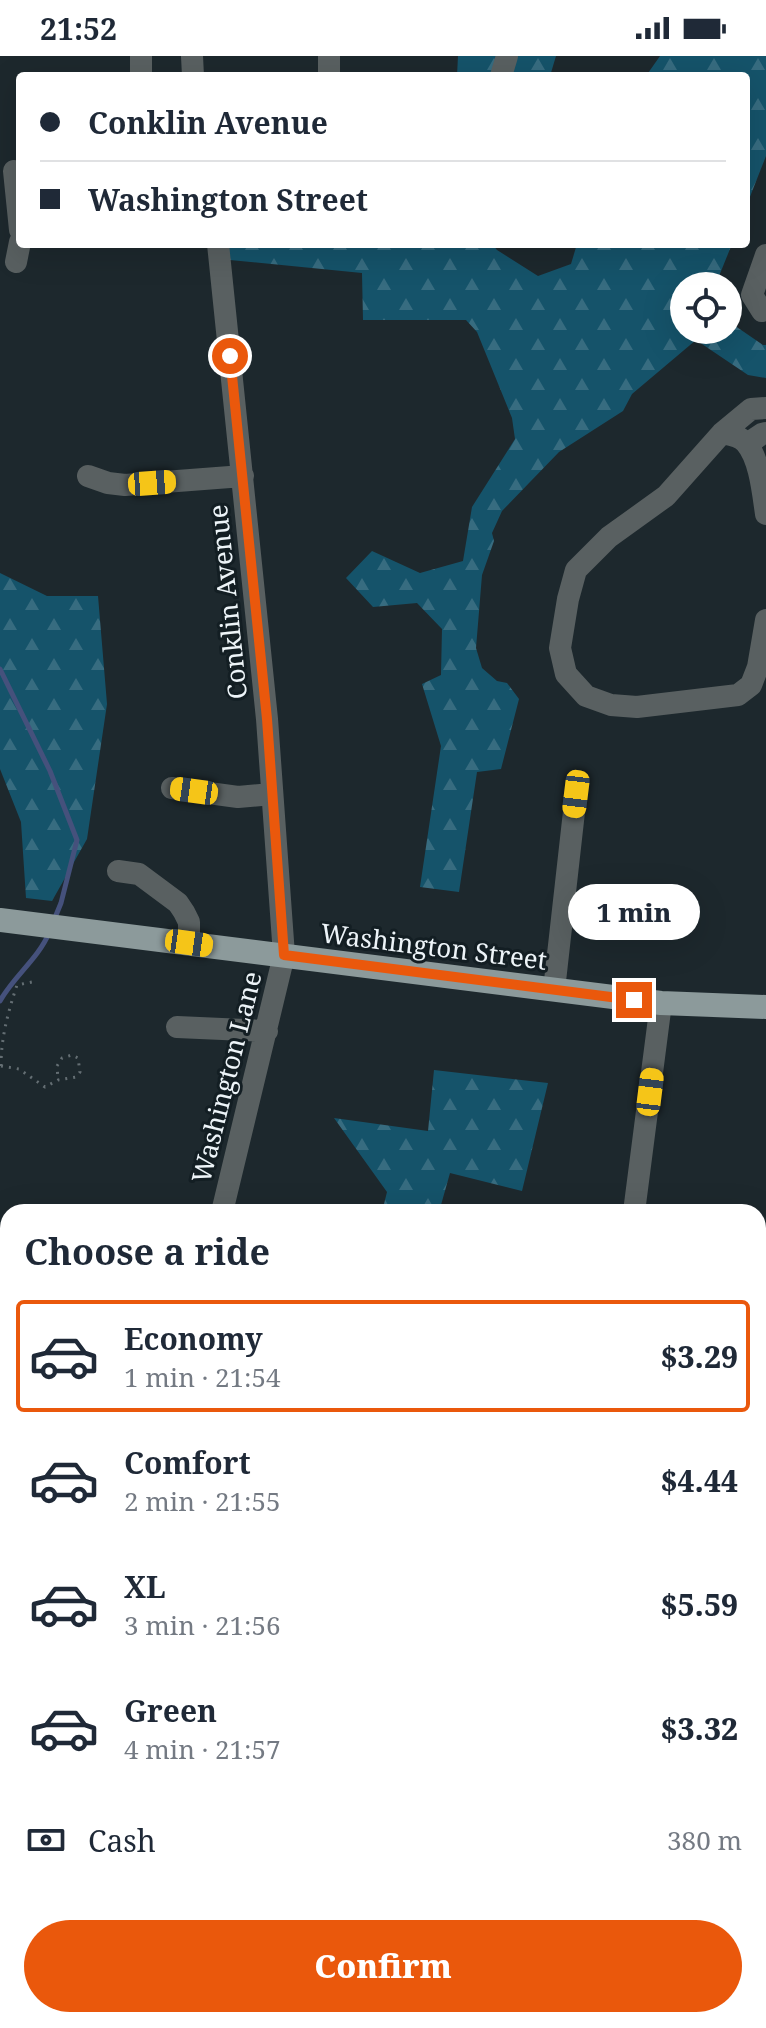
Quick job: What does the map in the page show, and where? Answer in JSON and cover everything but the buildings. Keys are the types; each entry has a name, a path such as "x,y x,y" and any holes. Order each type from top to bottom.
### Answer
{"main road":[{"name":"Washington Street","path":"0,920 661,1003 766,1007"}],"street":[{"path":"11,171 16,204"},
{"name":"Conklin Avenue","path":"218,248 243,476 284,955"},
{"path":"766,255 752,295 762,311 766,310"},
{"path":"766,408 751,409 722,433 666,496 609,537 576,570 560,648 566,674 586,696 611,705 637,707 738,695 751,685 758,667 766,620"},
{"path":"722,433 757,438 766,514"},
{"path":"88,476 125,485 243,476"},
{"path":"172,788 238,797 272,794"},
{"path":"554,990 576,794"},
{"path":"118,871 139,874 178,903 189,922 189,943"},
{"name":"Washington Lane","path":"224,1204 284,955"},
{"path":"635,1204 661,1003"},
{"path":"177,1027 267,1031"}],"path":[{"path":"37,981 17,985 5,1022 0,1067 19,1069 45,1087 58,1080 76,1077 80,1072 78,1058 72,1055 62,1058 57,1066 58,1080"}],"green space":[{"path":"458,56 556,56 551,72 457,72"},
{"path":"660,56 766,56 766,156 750,197 750,72 649,72"},
{"path":"228,248 495,248 538,276 571,264 576,248 730,248 721,272 670,272 670,344 691,344 632,394 623,411 559,452 502,511 492,533 494,541 482,575 476,648 482,668 497,681 507,683 519,699 501,769 477,772 459,892 420,887 441,746 422,684 441,675 442,629 417,603 373,607 346,578 372,551 420,573 463,561 472,507 515,439 512,418 477,332 466,320 363,320 362,273 230,260"},
{"path":"742,331 766,345 766,378 748,375 702,344 742,344"},
{"path":"0,573 47,596 98,596 107,704 87,839 52,901 26,898 21,822 0,769"},
{"path":"434,1070 548,1083 522,1191 450,1173 441,1204 384,1204 387,1192 334,1118 428,1131"}],"waterway":[{"path":"0,669 50,771 77,840 54,920"},
{"path":"0,1001 39,951 49,933"}],"route":[{"path":"230,356 267,719 284,955 634,1000"}]}
